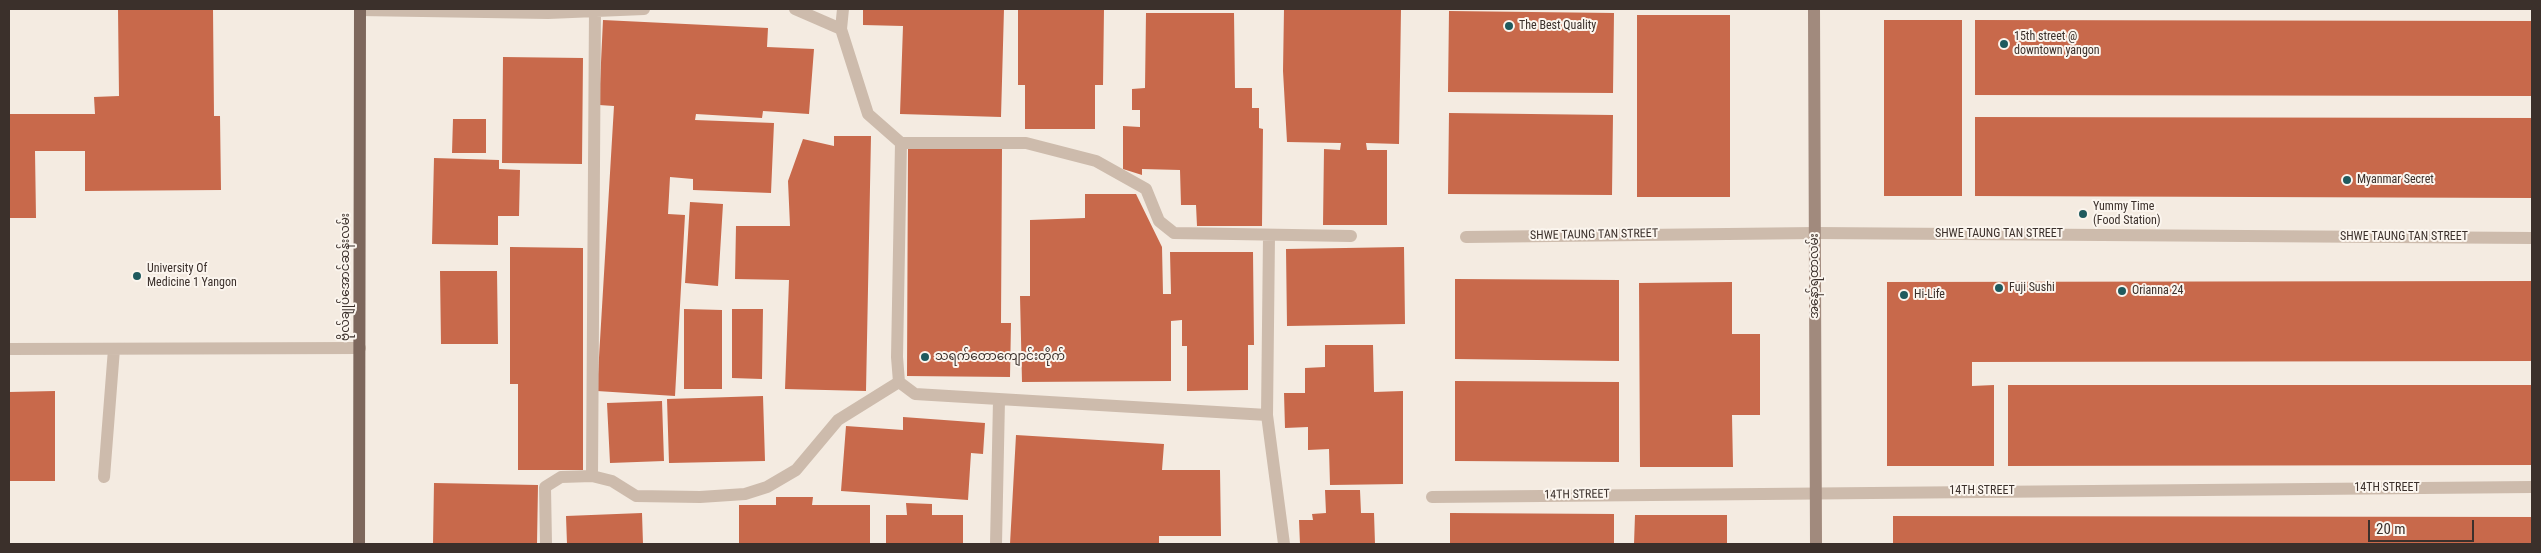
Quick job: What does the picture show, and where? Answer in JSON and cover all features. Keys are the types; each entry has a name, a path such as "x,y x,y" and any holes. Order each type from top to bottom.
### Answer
{"main road":[{"name":"အနော်ရထာလမ်း","path":"1814,9 1816,544"},
{"name":"ဗိုလ်ချုပ်အောင်ဆန်းလမ်း","path":"359,544 360,10"}],"street":[{"path":"360,10 548,13 644,9"},
{"path":"795,9 841,29"},
{"path":"842,9 841,29 868,114 901,143 1026,143 1096,161 1146,189 1159,221 1174,233 1351,236"},
{"path":"592,476 595,10"},
{"path":"901,143 897,357 899,382 915,394 1267,415"},
{"name":"SHWE TAUNG TAN STREET","path":"1466,237 1815,233 2532,238"},
{"path":"1269,236 1267,415 1284,544"},
{"path":"104,477 114,348"},
{"path":"9,349 360,348"},
{"path":"546,544 546,488 561,477 592,476 612,481 636,496 700,497 752,491 767,486 796,470 838,420 899,382"},
{"path":"996,544 999,400"},
{"name":"14TH STREET","path":"1432,497 1816,492 2532,487"}],"building":[{"path":"118,9 213,9 214,116 220,116 221,190 85,191 85,151 35,151 36,218 9,218 9,114 95,114 94,97 119,96"},
{"path":"863,9 1004,9 1001,117 900,114 903,26 863,25"},
{"path":"1018,9 1104,9 1103,85 1095,85 1095,129 1025,129 1025,85 1018,85"},
{"path":"1284,9 1401,9 1399,144 1366,143 1367,150 1387,150 1387,225 1323,225 1324,149 1340,150 1341,143 1287,142 1283,71"},
{"path":"1449,11 1614,13 1613,93 1448,92"},
{"path":"1146,13 1234,13 1235,88 1252,88 1252,108 1259,108 1259,128 1263,129 1262,226 1197,226 1196,205 1181,205 1180,170 1142,169 1142,175 1123,169 1123,126 1140,127 1140,110 1132,110 1132,89 1145,88"},
{"path":"1637,15 1730,15 1730,197 1637,197"},
{"path":"603,20 768,28 767,47 814,49 809,114 763,111 762,118 696,114 695,120 774,123 771,193 693,190 693,179 670,177 668,214 685,215 675,396 597,391 614,106 599,105"},
{"path":"1884,20 1962,20 1962,196 1884,196"},
{"path":"1975,20 2532,21 2532,96 1975,95"},
{"path":"503,57 583,58 582,164 502,163"},
{"path":"1449,113 1613,115 1612,195 1448,194"},
{"path":"1975,117 2532,118 2532,198 1975,196"},
{"path":"453,119 486,119 486,153 452,153"},
{"path":"834,136 871,136 866,391 785,389 789,280 735,279 736,226 790,226 788,181 803,139 834,146"},
{"path":"908,148 1002,149 1001,323 1011,323 1010,377 907,376"},
{"path":"434,158 499,160 499,169 520,170 519,216 498,216 498,245 432,244"},
{"path":"1085,194 1136,194 1162,247 1163,294 1171,294 1170,252 1253,252 1254,345 1248,345 1248,390 1187,391 1187,346 1182,346 1182,320 1171,321 1171,381 1022,382 1020,296 1030,296 1030,220 1085,218"},
{"path":"690,202 723,204 718,286 685,283"},
{"path":"510,247 583,248 583,470 518,470 518,384 510,384"},
{"path":"1404,247 1405,324 1287,326 1286,249"},
{"path":"440,271 497,271 498,344 441,344"},
{"path":"1455,279 1619,280 1619,361 1455,359"},
{"path":"2532,281 2532,361 1972,362 1972,386 1994,385 1994,466 1887,466 1887,282"},
{"path":"1732,282 1732,334 1760,334 1760,415 1732,415 1733,467 1640,467 1639,283"},
{"path":"684,309 722,310 722,389 684,389"},
{"path":"732,309 763,309 762,379 732,378"},
{"path":"1325,345 1373,345 1374,392 1403,391 1403,484 1330,485 1329,449 1308,450 1308,427 1285,428 1284,393 1305,393 1305,368 1325,367"},
{"path":"1455,381 1619,382 1619,462 1455,461"},
{"path":"2008,385 2532,385 2532,465 2008,466"},
{"path":"55,391 55,481 9,481 9,392"},
{"path":"763,396 765,461 669,463 667,399"},
{"path":"662,401 664,461 610,463 607,403"},
{"path":"903,417 985,423 983,454 971,453 968,500 841,491 846,426 903,430"},
{"path":"1016,435 1164,444 1162,470 1220,470 1221,536 1159,536 1159,544 1010,544"},
{"path":"434,483 538,485 537,544 433,544"},
{"path":"1325,490 1360,490 1361,513 1374,513 1375,544 1300,544 1299,520 1313,520 1312,514 1326,513"},
{"path":"776,497 813,497 812,505 870,505 870,544 739,544 739,505 776,505"},
{"path":"906,503 932,504 932,515 963,515 963,544 886,544 886,515 907,515"},
{"path":"642,513 643,544 567,544 566,516"},
{"path":"1450,513 1614,514 1614,544 1450,544"},
{"path":"1635,515 1727,515 1727,544 1634,544"},
{"path":"1893,516 2532,517 2532,544 1893,544"}],"place":[{"name":"The Best Quality","path":"1509,26"},
{"name":"15th street @ downtown yangon","path":"2004,44"},
{"name":"Myanmar Secret","path":"2347,180"},
{"name":"Yummy Time (Food Station)","path":"2083,214"},
{"name":"University Of Medicine 1 Yangon","path":"137,276"},
{"name":"Fuji Sushi","path":"1999,288"},
{"name":"Orianna 24","path":"2122,291"},
{"name":"Hi-Life","path":"1904,295"},
{"name":"သရက်တောကျောင်းတိုက်","path":"925,357"}]}
